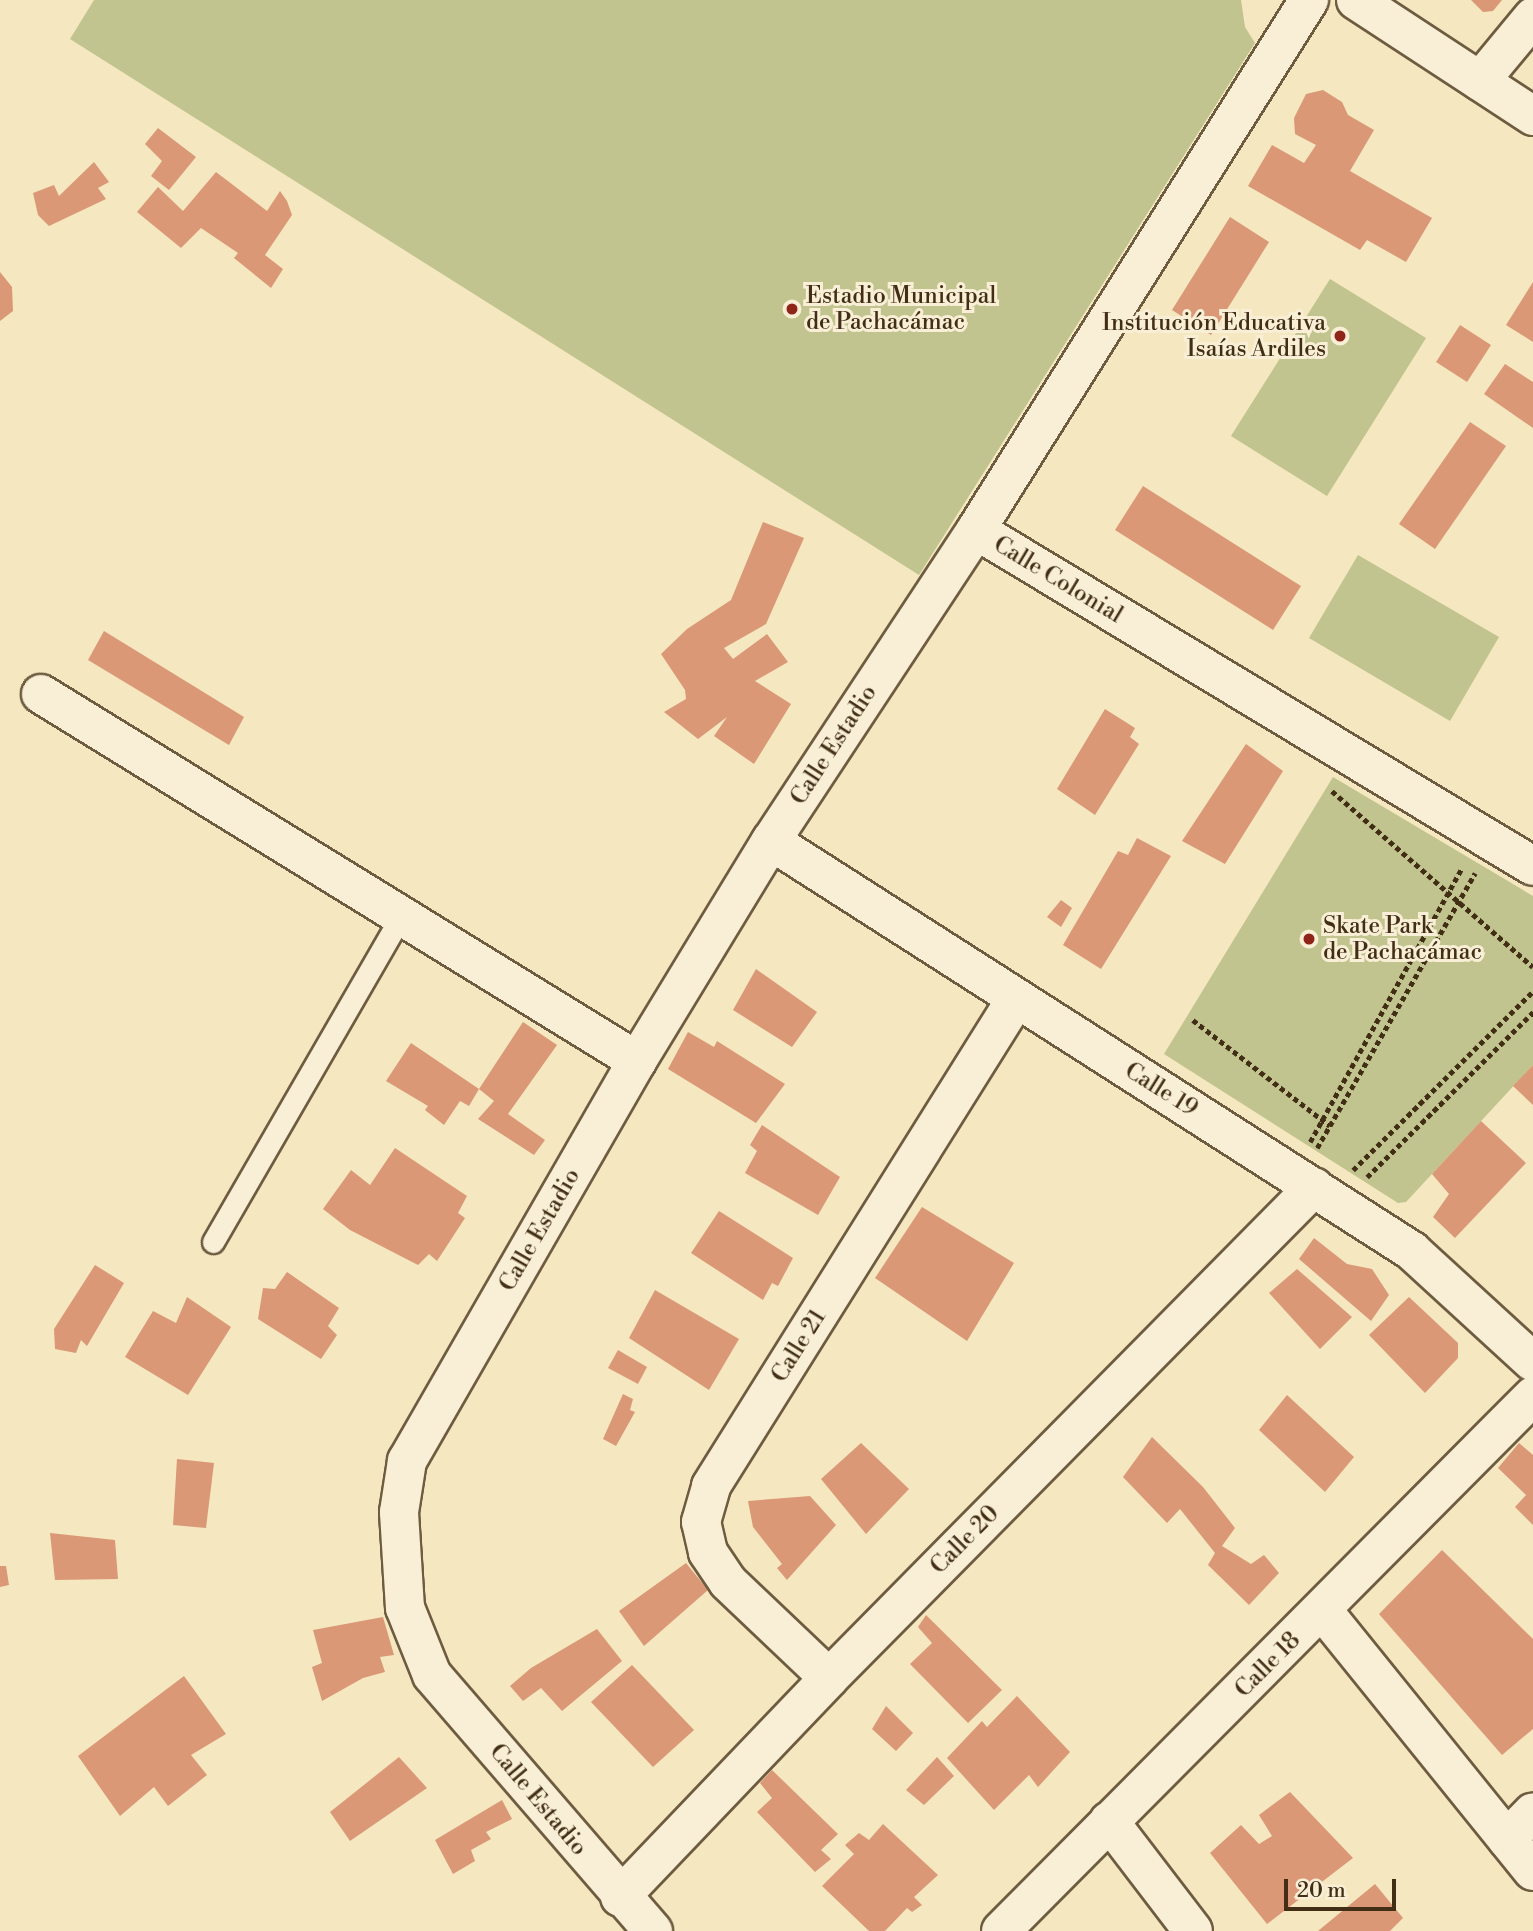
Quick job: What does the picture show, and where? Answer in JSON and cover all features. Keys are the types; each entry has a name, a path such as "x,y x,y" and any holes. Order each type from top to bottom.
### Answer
{"street":[{"name":"Calle Colonial","path":"1309,0 976,530 1533,866"},
{"path":"1356,0 1533,116"},
{"path":"1479,81 1533,17"},
{"name":"Calle Estadio","path":"653,1931 620,1897 432,1675 405,1608 400,1512 407,1461 637,1061 771,841 976,530"},
{"path":"41,694 403,914 637,1061"},
{"name":"Calle 19","path":"771,841 1412,1251 1533,1362"},
{"name":"Calle 21","path":"829,1678 728,1582 708,1552 701,1522 711,1486 1016,999"},
{"name":"Calle 20","path":"620,1897 829,1678 1315,1187"},
{"name":"Calle 18","path":"1001,1931 1323,1611 1533,1396"},
{"path":"1323,1611 1533,1871"},
{"path":"1507,1839 1533,1812"},
{"path":"1110,1821 1193,1931"}],"lane":[{"path":"213,1242 403,914"}],"path":[{"path":"1352,758 1331,793 1533,967"},
{"path":"1315,1187 1322,1120 1447,893 1488,839"},
{"path":"1315,1187 1330,1126 1458,901 1488,839"},
{"path":"1315,1187 1533,991"},
{"path":"1315,1187 1533,1012"},
{"path":"1192,1020 1330,1126"}],"green space":[{"name":"Estadio Municipal de Pachacámac","path":"94,0 1241,0 1245,27 1255,43 919,575 70,39"},
{"path":"1330,279 1426,338 1327,496 1231,436"},
{"path":"1358,555 1499,637 1450,721 1309,638"},
{"path":"1333,777 1533,896 1533,1065 1406,1202 1398,1203 1164,1054"}],"building":[{"path":"1471,0 1502,0 1493,11 1483,12"},
{"path":"1323,90 1342,102 1348,115 1374,130 1350,171 1432,218 1406,262 1367,240 1360,250 1248,186 1272,145 1304,163 1316,145 1295,134 1294,118 1306,94"},
{"path":"158,128 196,157 169,190 151,176 162,161 145,144"},
{"path":"94,162 109,182 98,188 106,199 49,226 38,215 33,193 54,185 59,196"},
{"path":"216,172 267,211 280,191 287,201 292,215 265,255 283,269 271,288 234,258 238,253 201,228 181,248 137,212 158,187 183,211"},
{"path":"1230,217 1269,242 1211,335 1172,310"},
{"path":"0,272 12,287 13,311 0,321"},
{"path":"1533,282 1533,342 1506,325"},
{"path":"1460,325 1491,345 1467,382 1436,362"},
{"path":"1505,364 1533,382 1533,428 1484,394"},
{"path":"1470,422 1506,446 1435,549 1399,524"},
{"path":"1143,486 1301,586 1273,630 1115,530"},
{"path":"763,522 804,538 766,624 724,648 733,659 767,634 788,662 755,681 791,704 754,764 714,736 727,717 698,739 664,712 686,699 685,690 661,654 687,629 731,600"},
{"path":"104,631 244,717 229,745 88,660"},
{"path":"1105,709 1135,728 1130,737 1139,744 1095,815 1057,789"},
{"path":"1246,744 1283,771 1225,864 1182,841"},
{"path":"1137,838 1171,856 1101,969 1063,945 1118,851 1128,855"},
{"path":"1061,900 1072,908 1061,927 1047,917"},
{"path":"756,969 817,1012 792,1047 733,1010"},
{"path":"523,1022 557,1045 508,1114 545,1140 534,1155 478,1119 494,1101 479,1089"},
{"path":"688,1032 714,1047 717,1041 785,1084 756,1123 668,1069"},
{"path":"411,1043 479,1089 469,1106 460,1101 444,1125 425,1110 428,1106 386,1081"},
{"path":"1533,1065 1533,1105 1513,1086"},
{"path":"1481,1121 1526,1163 1455,1238 1433,1217 1449,1194 1432,1174"},
{"path":"762,1125 840,1177 818,1215 745,1173 757,1151 750,1145"},
{"path":"395,1148 467,1196 458,1213 465,1218 437,1261 429,1254 418,1265 350,1230 323,1209 351,1170 370,1185"},
{"path":"922,1207 1014,1263 967,1341 875,1278"},
{"path":"719,1211 793,1258 778,1286 772,1283 763,1300 691,1253"},
{"path":"1314,1238 1347,1264 1372,1269 1389,1295 1371,1321 1299,1259"},
{"path":"95,1265 124,1283 87,1346 81,1340 76,1353 55,1349 54,1329"},
{"path":"1297,1269 1352,1317 1320,1349 1269,1293"},
{"path":"287,1272 339,1308 328,1326 337,1335 321,1359 258,1319 263,1288 275,1289"},
{"path":"655,1290 739,1339 709,1390 629,1338"},
{"path":"187,1297 231,1327 188,1395 125,1357 153,1311 176,1323"},
{"path":"1409,1297 1458,1343 1458,1358 1425,1393 1369,1335"},
{"path":"618,1350 647,1367 638,1384 608,1368"},
{"path":"623,1394 633,1399 630,1410 635,1412 616,1446 603,1439"},
{"path":"1287,1395 1354,1457 1325,1492 1259,1430"},
{"path":"1152,1437 1203,1487 1235,1528 1222,1546 1251,1564 1264,1555 1279,1573 1249,1605 1208,1565 1215,1553 1180,1509 1167,1523 1123,1477"},
{"path":"861,1443 909,1489 866,1534 821,1479"},
{"path":"1519,1443 1533,1455 1533,1525 1515,1507 1526,1495 1498,1468"},
{"path":"177,1459 214,1463 206,1528 173,1525"},
{"path":"810,1496 836,1525 787,1580 777,1568 782,1564 753,1527 748,1501"},
{"path":"50,1533 115,1540 118,1579 55,1580"},
{"path":"1442,1550 1533,1639 1533,1729 1502,1755 1379,1614"},
{"path":"686,1563 708,1590 644,1646 619,1611"},
{"path":"0,1566 6,1566 9,1585 0,1587"},
{"path":"926,1615 1002,1690 968,1723 910,1664 932,1643 918,1627"},
{"path":"383,1617 394,1655 380,1657 385,1672 363,1678 322,1701 312,1667 322,1663 313,1630"},
{"path":"597,1629 622,1661 562,1711 541,1688 523,1701 510,1686 531,1668"},
{"path":"632,1665 694,1730 653,1767 591,1702"},
{"path":"184,1676 226,1734 191,1755 207,1775 168,1806 154,1787 120,1816 78,1756"},
{"path":"1017,1696 1070,1752 1038,1787 1029,1775 994,1810 947,1758 982,1721 987,1727"},
{"path":"886,1706 913,1733 896,1751 872,1729"},
{"path":"399,1757 427,1788 350,1841 330,1812"},
{"path":"937,1757 954,1776 924,1805 906,1790"},
{"path":"772,1770 838,1834 821,1850 831,1859 815,1872 757,1812 772,1798 760,1783"},
{"path":"1290,1792 1353,1858 1267,1924 1210,1853 1241,1825 1259,1844 1272,1836 1259,1815"},
{"path":"502,1800 512,1819 486,1832 491,1839 471,1850 475,1861 453,1874 435,1840"},
{"path":"883,1824 938,1875 914,1897 922,1905 912,1912 907,1908 885,1931 869,1931 822,1886 854,1854 845,1845 859,1833 869,1840"},
{"path":"1375,1884 1403,1918 1390,1931 1318,1931"}],"place":[{"name":"Estadio Municipal de Pachacámac","path":"792,309"},
{"name":"Institución Educativa Isaías Ardiles","path":"1340,336"},
{"name":"Skate Park de Pachacámac","path":"1309,939"}]}
